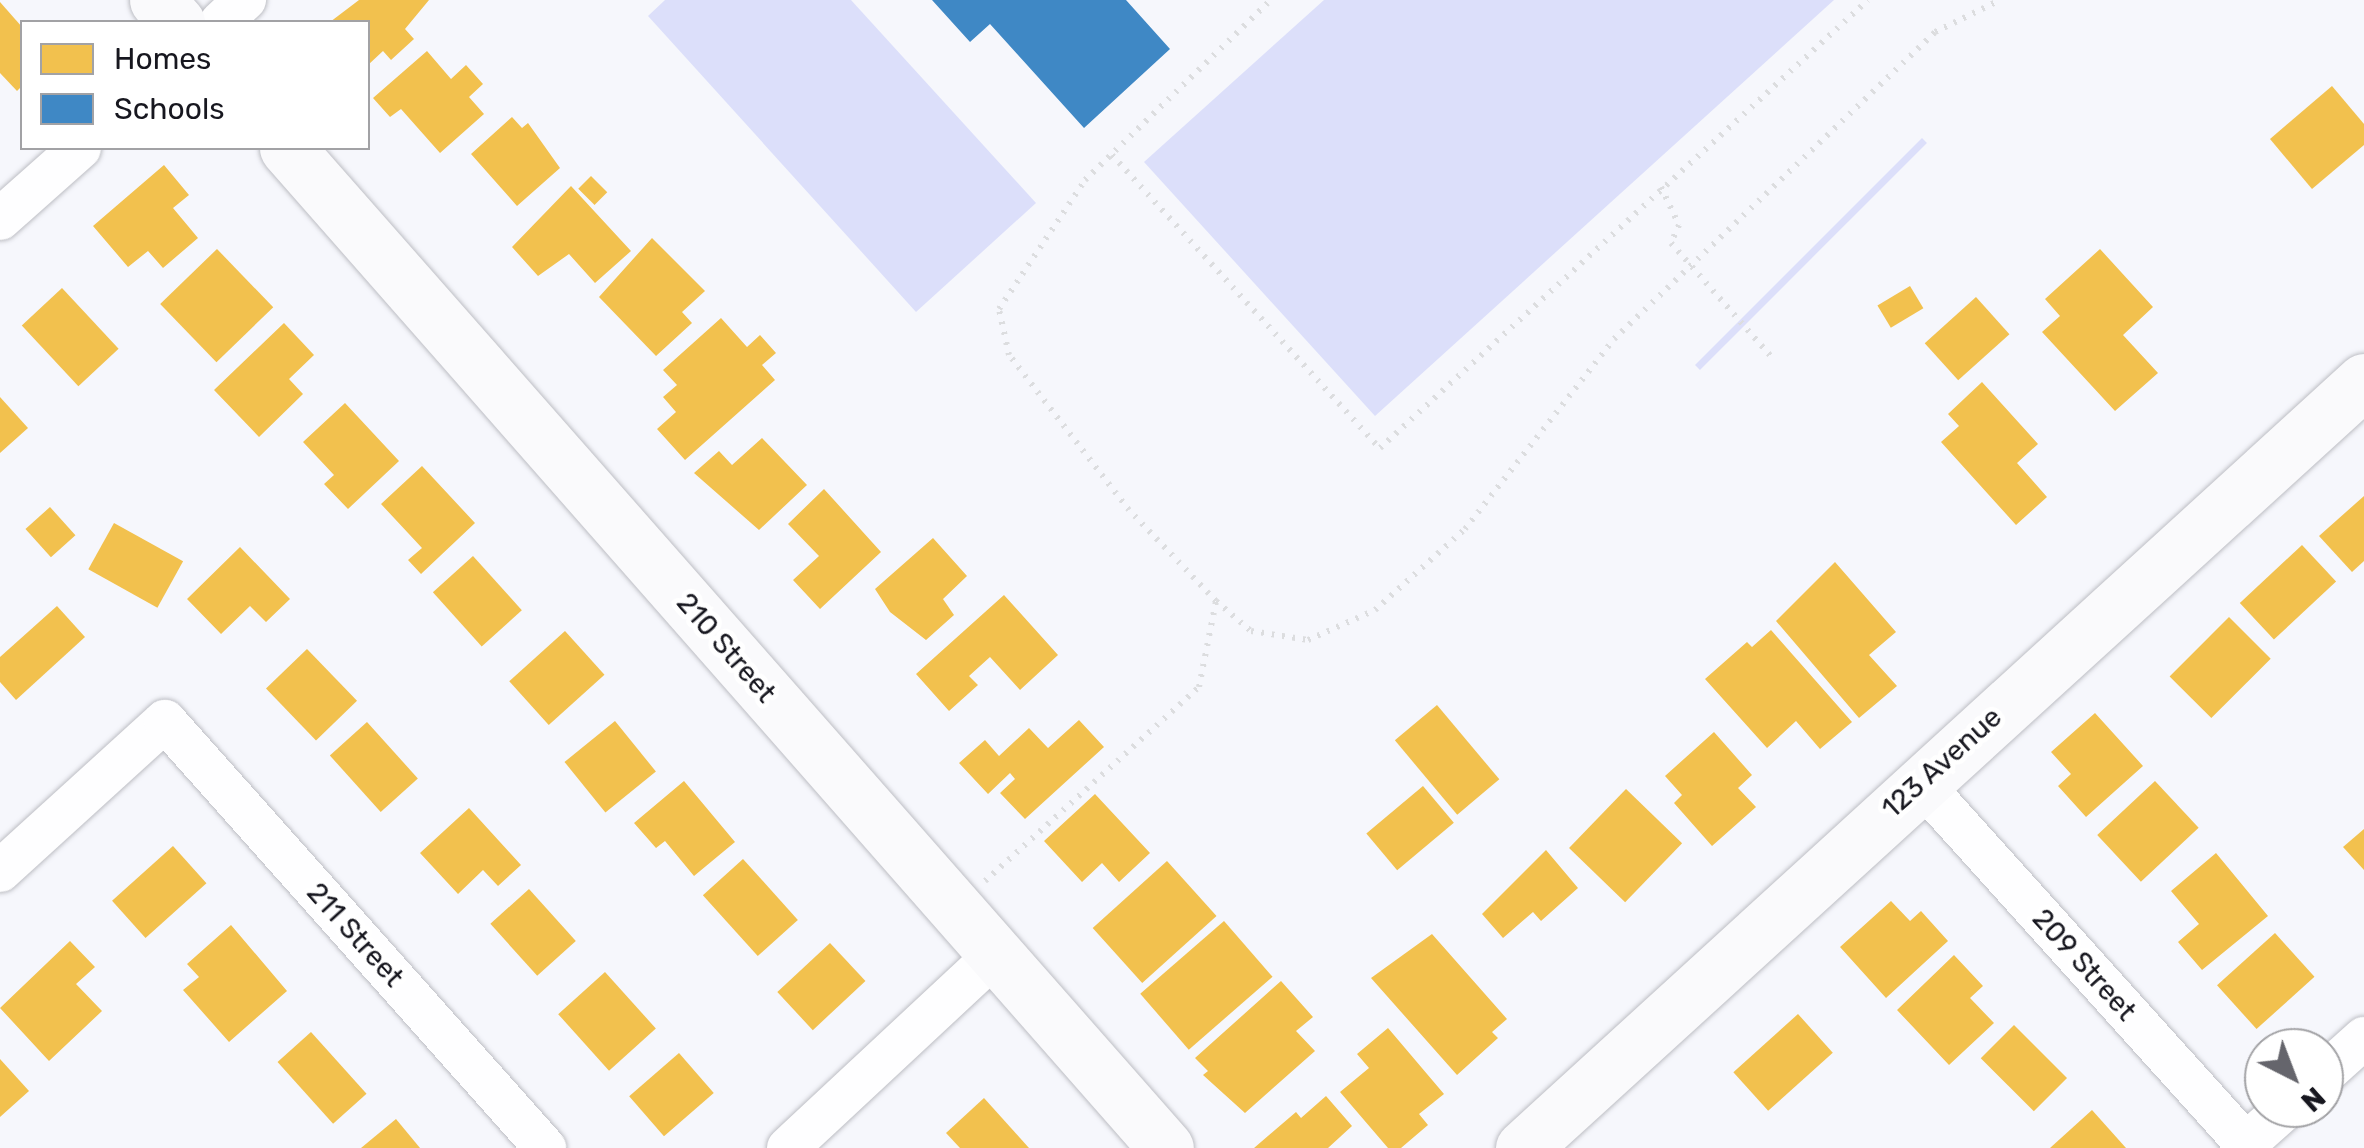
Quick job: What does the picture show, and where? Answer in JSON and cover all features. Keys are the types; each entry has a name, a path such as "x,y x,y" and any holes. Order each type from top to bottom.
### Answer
{"street":[{"path":"157,0 175,20"},
{"path":"222,20 245,0"},
{"path":"0,219 78,150"},
{"name":"210 Street","path":"288,150 1166,1148"},
{"name":"123 Avenue","path":"1523,1148 2364,381"},
{"name":"211 Street","path":"0,871 165,721 546,1148"},
{"name":"209 Street","path":"1920,782 2245,1147"},
{"path":"788,1148 996,954"},
{"path":"2344,1056 2364,1038"},
{"path":"2245,1147 2265,1128"}],"path":[{"path":"1271,0 1073,196 998,309 1009,355 1130,510 1216,601 1251,631 1308,640 1375,610 1465,529 1614,339 1692,270 1935,32 2000,0"},
{"path":"1112,155 1380,448 1868,0"},
{"path":"1661,187 1679,226 1671,242 1774,360"},
{"path":"955,908 1199,686 1216,601"}],"shaded area":[{"path":"665,0 851,0 1036,203 916,312 648,16"},
{"path":"1324,0 1834,0 1375,416 1144,162"},
{"path":"1922,138 1927,143 1700,370 1695,365"}],"building: Homes":[{"path":"359,0 429,0 405,29 414,39 391,60 383,51 370,63 370,20 333,20"},
{"path":"0,2 20,25 20,88 17,91 0,73"},
{"path":"427,51 451,79 466,65 483,84 469,97 484,114 440,153 401,109 390,117 373,98"},
{"path":"2332,86 2364,124 2364,145 2312,189 2270,139"},
{"path":"512,117 522,128 528,123 560,168 517,206 471,154"},
{"path":"164,165 189,195 173,208 198,238 163,268 148,251 128,267 93,226"},
{"path":"591,176 607,192 595,205 578,189"},
{"path":"571,186 631,251 595,283 569,254 538,276 512,247"},
{"path":"652,238 705,291 682,312 692,323 656,356 599,297"},
{"path":"217,249 273,307 216,362 160,304"},
{"path":"2100,249 2153,307 2123,335 2158,373 2115,411 2042,332 2060,316 2045,299"},
{"path":"1910,286 1923,308 1891,328 1877,306"},
{"path":"62,288 119,349 78,386 22,326"},
{"path":"1976,297 2009,334 1958,380 1925,343"},
{"path":"721,318 747,347 760,335 776,353 762,365 775,380 685,460 657,429 676,412 663,397 677,385 663,370"},
{"path":"284,323 314,355 289,379 303,394 259,437 214,390"},
{"path":"1982,382 2038,444 2017,463 2047,497 2016,525 1941,442 1959,426 1948,414"},
{"path":"0,397 28,428 0,453"},
{"path":"345,403 399,461 348,509 324,484 334,475 303,442"},
{"path":"762,438 807,485 759,530 694,473 719,451 732,465"},
{"path":"422,466 475,523 421,574 408,560 422,548 381,504"},
{"path":"824,489 881,552 820,609 793,580 819,556 788,524"},
{"path":"2364,496 2364,561 2352,572 2319,536"},
{"path":"50,507 75,535 51,557 25,529"},
{"path":"114,523 183,561 157,608 88,569"},
{"path":"933,538 967,576 943,599 954,615 926,640 890,612 875,589"},
{"path":"2302,545 2336,582 2274,640 2240,603"},
{"path":"240,547 290,599 266,622 250,606 221,634 187,599"},
{"path":"473,556 522,610 482,646 433,592"},
{"path":"1835,562 1896,632 1869,655 1897,686 1859,718 1776,621"},
{"path":"1004,595 1058,655 1020,690 990,657 969,676 978,685 949,711 916,674"},
{"path":"57,606 85,637 16,700 0,682 0,657"},
{"path":"2229,617 2271,659 2211,718 2170,676"},
{"path":"1771,630 1852,722 1820,749 1796,721 1767,748 1705,679 1747,642 1752,647"},
{"path":"565,631 604,675 549,725 509,681"},
{"path":"307,649 357,701 316,740 266,689"},
{"path":"1437,705 1499,779 1457,815 1395,740"},
{"path":"2095,713 2143,766 2086,817 2058,786 2071,774 2051,752"},
{"path":"1079,720 1104,747 1025,819 1000,793 1015,779 1010,773 988,794 959,763 985,740 999,756 1029,728 1048,748"},
{"path":"615,721 656,772 605,812 564,762"},
{"path":"367,722 418,778 381,812 330,755"},
{"path":"1714,732 1752,775 1738,788 1756,807 1712,846 1674,803 1682,795 1665,776"},
{"path":"684,781 735,842 694,876 665,841 656,848 634,823"},
{"path":"2155,781 2199,828 2141,882 2097,835"},
{"path":"1423,786 1454,823 1397,870 1366,834"},
{"path":"1626,789 1682,843 1625,902 1569,848"},
{"path":"1095,794 1150,853 1119,882 1102,863 1082,882 1044,841"},
{"path":"469,808 521,865 498,886 483,870 458,894 420,853"},
{"path":"2364,829 2364,870 2343,847"},
{"path":"173,846 206,883 146,938 112,901"},
{"path":"1546,850 1578,888 1541,921 1533,912 1503,938 1482,914"},
{"path":"2216,853 2268,916 2202,970 2178,942 2199,924 2171,891"},
{"path":"743,859 798,920 758,956 703,895"},
{"path":"1167,861 1217,916 1142,983 1093,928"},
{"path":"529,889 576,941 537,976 490,924"},
{"path":"1891,901 1910,921 1921,911 1948,941 1886,998 1840,947"},
{"path":"1224,921 1273,977 1189,1050 1140,994"},
{"path":"231,925 287,991 229,1042 183,990 199,977 187,964"},
{"path":"2275,933 2314,977 2256,1028 2217,985"},
{"path":"1432,934 1507,1019 1492,1032 1498,1038 1457,1075 1371,978"},
{"path":"70,941 95,967 76,984 102,1011 49,1061 0,1008"},
{"path":"830,943 865,981 813,1030 777,992"},
{"path":"1954,955 1983,986 1970,998 1994,1023 1949,1065 1897,1010"},
{"path":"605,972 656,1028 609,1071 558,1014"},
{"path":"1281,981 1313,1017 1296,1031 1315,1051 1245,1113 1203,1075 1208,1071 1195,1058"},
{"path":"1798,1014 1833,1053 1768,1111 1733,1072"},
{"path":"2014,1025 2067,1078 2034,1111 1981,1058"},
{"path":"1388,1028 1444,1094 1419,1114 1428,1125 1401,1148 1388,1148 1340,1092 1369,1068 1357,1054"},
{"path":"311,1032 367,1094 333,1124 278,1062"},
{"path":"679,1053 714,1093 664,1136 629,1096"},
{"path":"0,1059 29,1091 0,1117"},
{"path":"1326,1096 1352,1126 1328,1148 1254,1148 1296,1112 1301,1118"},
{"path":"984,1098 1029,1148 960,1148 946,1133"},
{"path":"2092,1110 2126,1148 2050,1148"},
{"path":"396,1119 420,1148 361,1148"}],"building: Schools":[{"path":"932,0 1126,0 1170,49 1084,128 990,24 970,42"}]}
